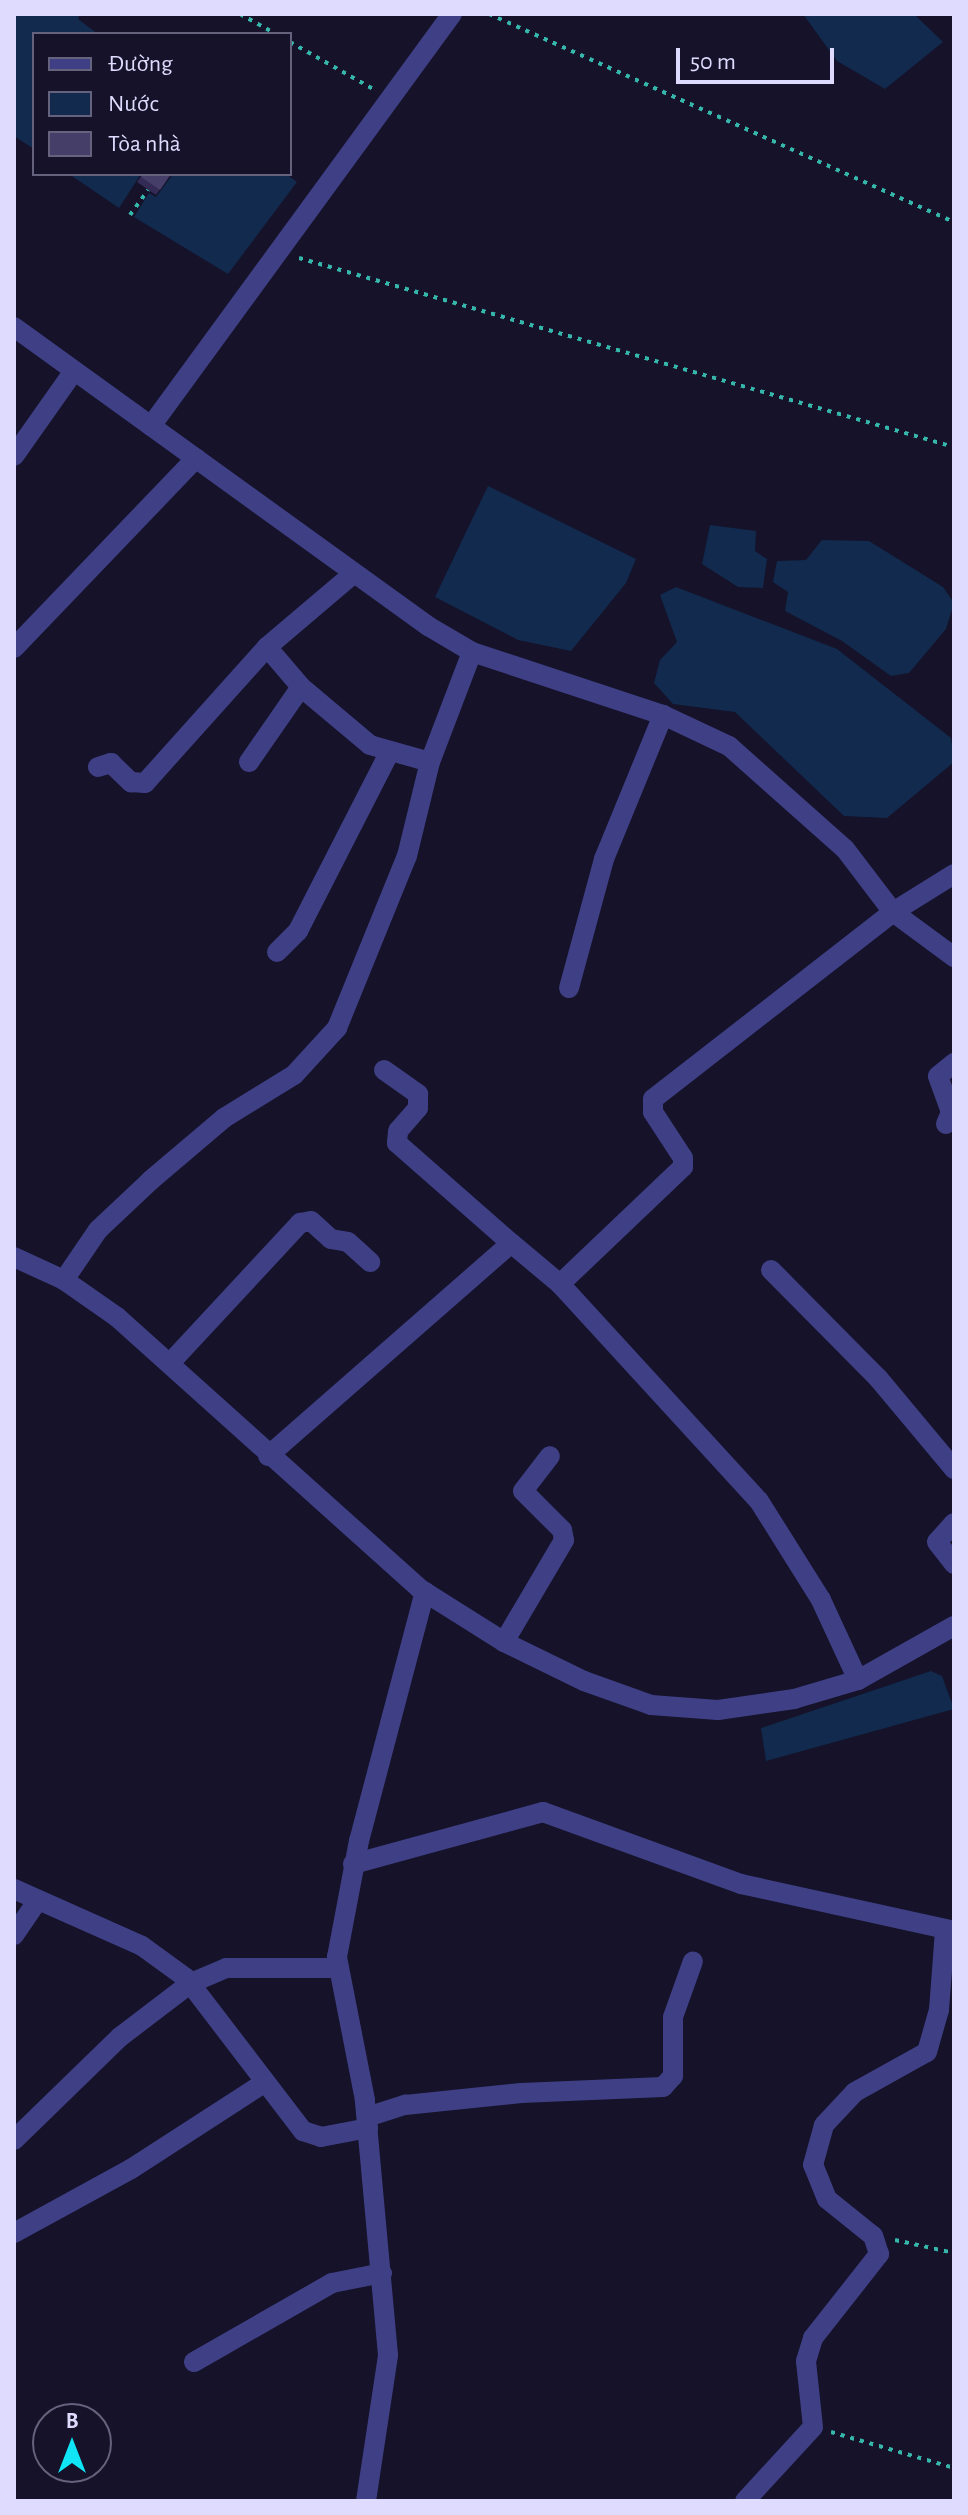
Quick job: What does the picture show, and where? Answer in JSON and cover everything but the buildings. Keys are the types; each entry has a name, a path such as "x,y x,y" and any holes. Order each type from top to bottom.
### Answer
{"street":[{"path":"151,426 452,14"},
{"path":"14,327 353,574 472,652 663,715 729,746 845,849 893,912 954,957"},
{"path":"14,456 74,371"},
{"path":"14,648 196,458"},
{"path":"98,767 111,763 131,782 145,783 166,766 267,647 353,574"},
{"path":"267,647 301,687 370,745 389,753 430,762"},
{"path":"64,1280 98,1230 151,1180 224,1118 294,1075 337,1028 407,856 430,762 472,652"},
{"path":"249,762 301,687"},
{"path":"569,988 604,859 663,715"},
{"path":"277,952 298,931 389,753"},
{"path":"560,1284 683,1167 683,1158 653,1112 653,1099 893,912 954,874"},
{"path":"946,1124 951,1112 938,1076 954,1063"},
{"path":"384,1070 418,1094 418,1108 398,1131 397,1143 560,1284 759,1501 821,1600 858,1680"},
{"path":"171,1362 300,1223 311,1221 331,1239 348,1242 370,1262"},
{"path":"268,1456 511,1243"},
{"path":"14,1257 64,1280 171,1362 268,1456 425,1592 504,1642 651,1705 718,1710 794,1699 858,1680 954,1626"},
{"path":"771,1270 878,1378 954,1469"},
{"path":"504,1642 564,1540 562,1530 523,1491 550,1456"},
{"path":"954,1523 937,1542 954,1564"},
{"path":"366,2501 388,2368 367,2123 338,1968 353,1864 425,1592"},
{"path":"353,1864 543,1812 741,1884 950,1931 939,2010 927,2052 855,2092 824,2125 813,2165 827,2199 873,2236 879,2254 813,2338 806,2361 813,2427 745,2501"},
{"path":"14,1889 142,1946 191,1983 303,2131 321,2137 367,2123 405,2105 521,2093 663,2087 673,2076 673,2017 693,1961"},
{"path":"14,1935 38,1900"},
{"path":"14,2140 120,2037 191,1983 226,1968 338,1968"},
{"path":"14,2233 131,2169 264,2083"},
{"path":"194,2362 332,2283 382,2273"}],"path":[{"path":"240,14 272,32"},
{"path":"489,14 954,222"},
{"path":"292,43 390,99"},
{"path":"130,215 148,190"},
{"path":"278,252 954,447"},
{"path":"873,2236 954,2253"},
{"path":"813,2427 954,2468"}],"water":[{"path":"14,14 80,14 78,19 95,32 32,32 32,148 14,136"},
{"path":"803,14 914,14 943,42 885,89 837,61"},
{"path":"72,176 140,176 119,208"},
{"path":"172,176 289,176 297,182 228,274 134,217 149,193 156,197"},
{"path":"488,486 636,559 626,583 571,651 518,640 435,597"},
{"path":"710,525 756,531 755,551 767,559 763,588 738,587 702,564"},
{"path":"822,540 869,541 943,587 954,603 946,629 909,673 891,676 842,641 785,611 788,592 773,582 777,561 806,560"},
{"path":"676,587 837,649 951,738 954,762 887,818 844,816 735,712 673,704 654,683 660,660 677,642 660,595"},
{"path":"931,1671 942,1676 954,1709 766,1761 761,1728"}]}
